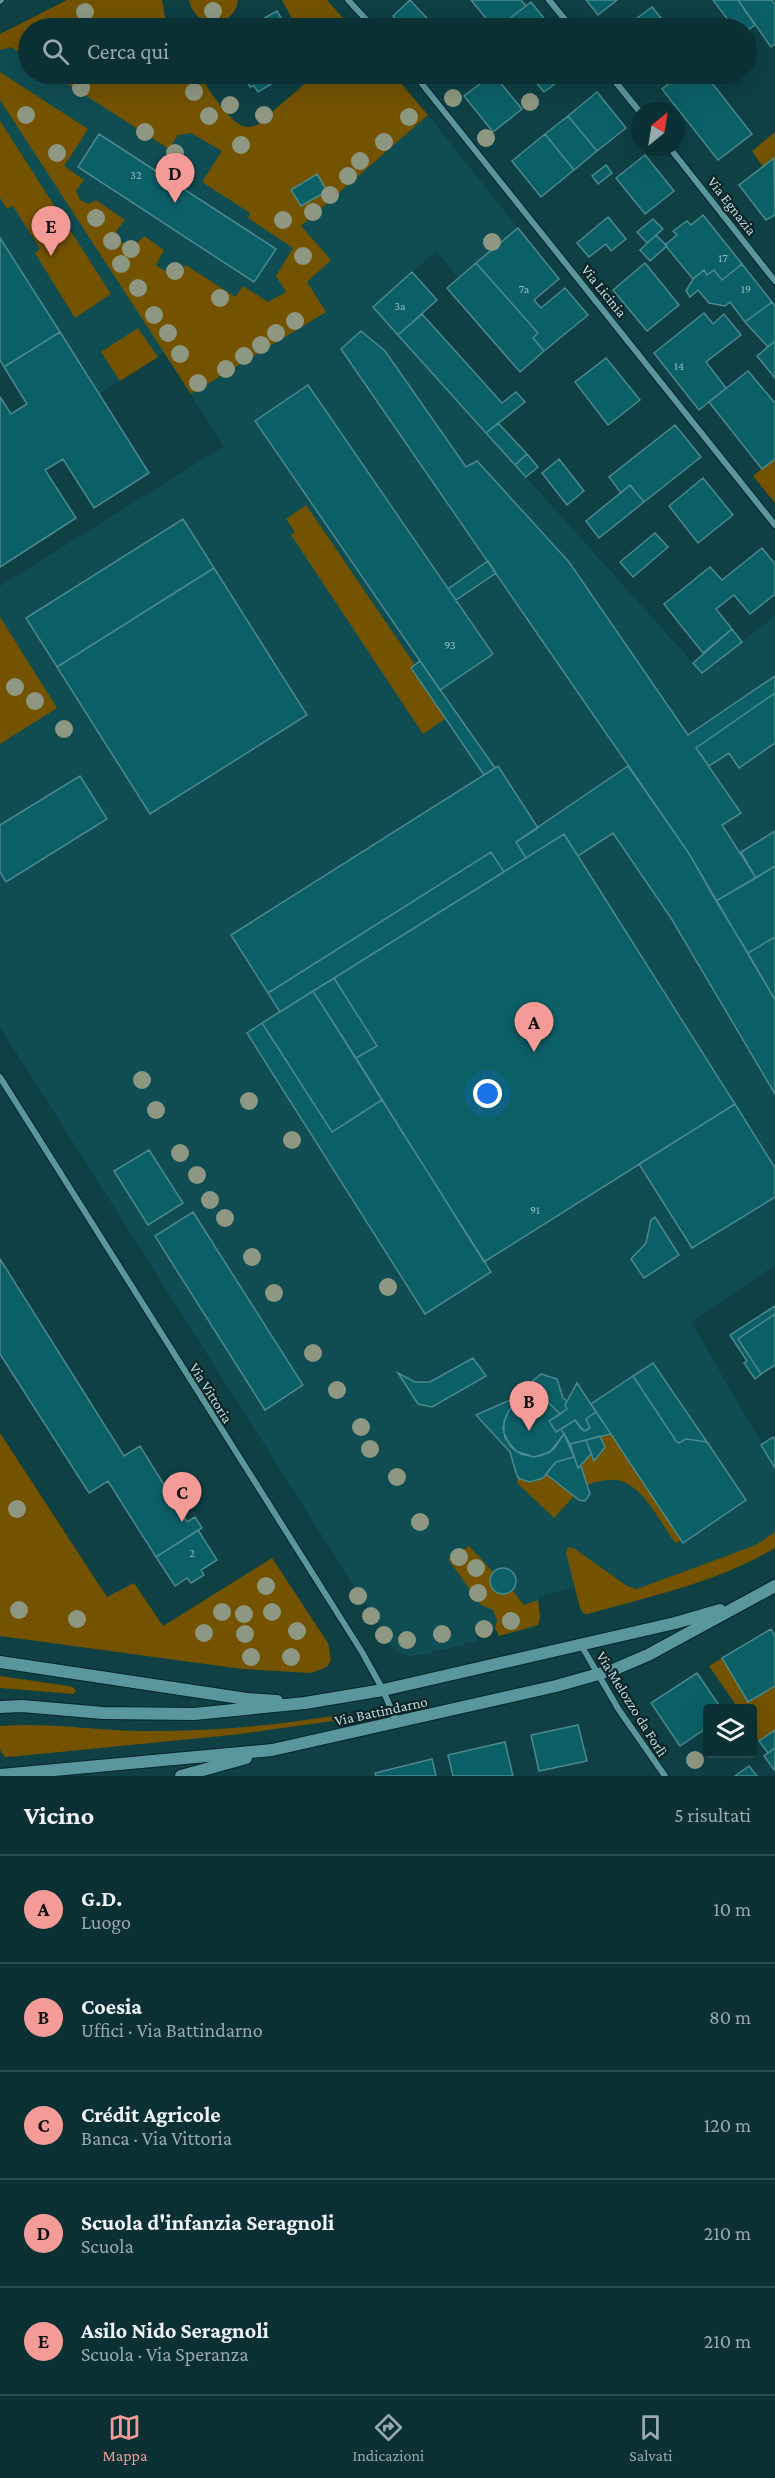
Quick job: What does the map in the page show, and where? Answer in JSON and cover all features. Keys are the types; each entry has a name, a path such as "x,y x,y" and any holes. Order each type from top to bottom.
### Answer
{"street":[{"path":"348,0 365,18"},
{"path":"549,0 564,18"},
{"name":"Via Licinia","path":"422,84 775,525"},
{"path":"617,84 632,102"},
{"name":"Via Egnazia","path":"676,156 775,281"},
{"name":"Via Vittoria","path":"0,1077 362,1652 383,1690 397,1724"},
{"name":"Via Battindarno","path":"0,1775 272,1750 397,1724 599,1674 648,1655 775,1586"},
{"name":"Via Battindarno","path":"0,1707 22,1706 103,1713 194,1714 305,1703 383,1690 703,1615 749,1600"},
{"name":"Via Melozzo da Forlì","path":"580,1644 619,1710 665,1776"},
{"path":"0,1662 247,1699 305,1703"},
{"path":"181,1776 272,1750"}],"shaded area":[{"path":"67,0 42,18 32,18"},
{"path":"67,0 162,0 165,18 32,18"},
{"path":"189,0 238,0 235,10 226,18 201,18 192,9"},
{"path":"282,0 327,0 343,18 292,18"},
{"path":"18,25 18,84 187,84 301,226 428,115 518,228 459,278 436,251 373,307 702,673 775,616 775,1265 691,1322 775,1466 775,1548 749,1562 704,1580 588,1614 581,1611 574,1587 538,1597 540,1622 532,1628 499,1636 494,1628 476,1634 477,1641 421,1655 407,1656 395,1651 0,1027 0,586 224,446 164,353 99,394 60,332 4,367 0,360 0,34"},
{"path":"18,25 18,52 11,47 0,50 0,34"},
{"path":"0,72 88,129 64,166 84,180 76,191 80,200 89,204 96,200 125,220 116,231 121,242 134,246 144,236 164,250 156,265 164,270 175,272 186,265 235,297 243,286 268,302 286,292 276,276 293,248 248,218 250,213 202,182 222,151 191,133 178,135 169,149 68,84 205,84 227,113 241,125 248,127 257,125 304,84 402,84 428,115 301,226 331,260 307,282 326,312 191,394 0,100"},
{"path":"0,121 111,294 75,318 35,253 40,249 13,206 7,209 0,198"},
{"path":"775,132 775,160 763,167 752,151"},
{"path":"138,328 158,357 120,381 101,352"},
{"path":"775,460 775,503 753,476"},
{"path":"306,505 415,665 411,669 446,718 423,734 291,535 295,532 286,519"},
{"path":"0,617 57,708 0,744"},
{"path":"0,1433 107,1597 134,1583 163,1626 272,1558 328,1643 331,1660 327,1667 311,1673 242,1669 0,1636"},
{"path":"611,1434 681,1540 676,1543 674,1541 649,1504 626,1483 609,1480 587,1485 581,1466 591,1454 594,1460 605,1447 600,1436"},
{"path":"546,1474 574,1496 554,1518 517,1483 517,1476 525,1481 535,1482"},
{"path":"775,1532 775,1548 731,1570 684,1587 588,1614 584,1614 580,1608 566,1553 568,1547 575,1549 627,1586 637,1589 756,1545"},
{"path":"469,1546 493,1572 490,1580 493,1590 505,1594 513,1591 524,1605 538,1600 540,1617 538,1625 499,1636 495,1628 497,1621 493,1610 481,1605 448,1559"},
{"path":"722,1658 748,1702 775,1686 775,1730 759,1741 757,1738 757,1704 735,1704 709,1666"},
{"path":"0,1676 68,1686 76,1691 73,1694 0,1688"},
{"path":"339,1715 340,1720 232,1735 5,1757 0,1750 0,1726 34,1725 138,1731 188,1730 264,1725"}],"building":[{"path":"410,0 427,18 395,18 393,16"},
{"path":"471,0 521,0 526,6 510,18 486,18"},
{"path":"586,0 617,0 598,15"},
{"path":"713,0 738,0 750,18 726,18"},
{"path":"738,0 772,0 775,5 775,44 771,47 757,27 757,18 751,18"},
{"path":"531,2 544,18 510,18"},
{"path":"652,7 661,18 637,18"},
{"path":"277,11 281,18 264,18"},
{"path":"248,84 271,84 258,92 254,86 250,87"},
{"path":"480,84 501,84 522,109 493,132 464,96"},
{"path":"537,84 555,84 544,92"},
{"path":"669,84 713,84 752,134 718,160 685,118 685,102 672,102 662,89"},
{"path":"597,92 626,128 597,151 568,116"},
{"path":"568,116 597,151 574,170 545,134"},
{"path":"99,134 276,249 254,282 78,167"},
{"path":"545,134 574,170 541,197 512,161"},
{"path":"646,156 674,191 645,214 616,178"},
{"path":"774,158 775,215 766,220 739,185"},
{"path":"606,165 612,173 598,184 592,176"},
{"path":"317,174 327,191 301,206 291,190"},
{"path":"703,215 742,264 722,280 714,270 707,275 704,270 693,279 665,245 677,235 673,231 687,221 691,225"},
{"path":"608,217 626,239 611,251 606,244 589,257 577,243"},
{"path":"653,219 663,229 647,243 637,232"},
{"path":"518,228 559,279 534,300 541,308 565,288 588,315 544,351 533,338 538,333 476,263"},
{"path":"656,235 667,246 650,261 640,250"},
{"path":"0,238 60,332 4,367 0,360"},
{"path":"476,263 538,333 533,338 544,351 520,372 447,288"},
{"path":"645,263 679,305 647,331 613,290"},
{"path":"742,264 772,302 745,322 730,302 725,306 709,303 698,290 690,297 686,291 693,279 704,270 707,275 714,270 722,280"},
{"path":"412,272 437,300 398,335 373,307"},
{"path":"772,302 775,306 775,341 768,347 745,322"},
{"path":"704,313 713,324 724,314 741,335 706,362 726,388 699,410 654,353"},
{"path":"422,314 502,403 516,392 525,402 486,433 398,335"},
{"path":"361,331 385,351 466,467 477,461 569,562 688,735 775,676 775,693 696,748 741,813 722,825 756,878 716,901 688,852 341,349"},
{"path":"60,332 149,473 94,508 63,459 45,470 76,518 0,567 0,397 11,414 27,404 4,367"},
{"path":"775,341 775,378 757,356"},
{"path":"606,358 640,400 608,425 575,382"},
{"path":"748,371 775,403 775,459 762,469 709,402"},
{"path":"308,385 493,654 440,690 255,421"},
{"path":"498,423 527,454 515,465 486,433"},
{"path":"675,425 701,457 644,502 630,485 621,493 609,477"},
{"path":"527,454 538,467 526,477 515,465"},
{"path":"559,459 584,491 567,505 542,473"},
{"path":"703,478 733,515 698,543 669,506"},
{"path":"630,485 644,502 599,538 586,521"},
{"path":"183,519 214,568 57,667 26,618"},
{"path":"655,533 668,547 633,577 620,562"},
{"path":"762,548 775,564 775,594 750,614 734,595 716,609 732,629 703,653 664,604 710,567 722,580"},
{"path":"488,561 496,573 456,600 448,589"},
{"path":"214,568 307,715 150,814 57,667"},
{"path":"732,629 742,642 702,673 693,663"},
{"path":"420,661 495,768 484,775 411,668"},
{"path":"775,693 775,743 739,768 729,753 709,766 696,748"},
{"path":"498,766 538,828 516,842 526,858 504,872 491,852 268,993 231,935"},
{"path":"628,766 688,852 775,1000 775,1094 671,918 613,833 578,856 564,834 526,858 516,842"},
{"path":"80,776 107,819 6,882 0,872 0,825"},
{"path":"775,831 775,866 756,878 741,852"},
{"path":"564,834 735,1104 484,1262 356,1058 377,1046 334,978"},
{"path":"491,852 504,872 280,1012 268,993"},
{"path":"775,866 775,937 748,953 716,901"},
{"path":"775,937 775,1000 748,953"},
{"path":"334,978 377,1046 356,1058 313,991"},
{"path":"313,991 382,1100 332,1132 262,1023"},
{"path":"262,1023 332,1132 382,1100 491,1272 425,1314 247,1033"},
{"path":"735,1104 775,1168 775,1197 692,1248 639,1164"},
{"path":"149,1150 183,1203 148,1225 114,1171"},
{"path":"193,1212 303,1385 265,1410 155,1236"},
{"path":"655,1217 679,1255 644,1278 631,1259 646,1243 651,1220"},
{"path":"0,1259 124,1456 140,1446 187,1522 195,1517 202,1528 156,1557 108,1481 89,1493 0,1354"},
{"path":"775,1306 775,1314 738,1339 761,1374 755,1379 744,1363 747,1361 730,1335"},
{"path":"775,1314 775,1365 761,1374 738,1339"},
{"path":"473,1358 486,1376 432,1407 418,1404 398,1373 415,1382 430,1382"},
{"path":"653,1363 707,1442 686,1439 679,1443 676,1441 633,1376"},
{"path":"541,1374 557,1379 563,1398 567,1401 565,1405 567,1409 560,1414 547,1401 534,1397 521,1400 512,1406 506,1416 503,1427 505,1438 516,1451 534,1457 550,1452 564,1434 574,1457 556,1462 543,1478 530,1482 517,1476 510,1452 476,1415 510,1400"},
{"path":"633,1376 676,1441 679,1443 686,1439 707,1442 746,1500 683,1543 591,1404"},
{"path":"577,1383 596,1412 586,1419 590,1428 584,1431 575,1420 556,1432 549,1421 567,1409 565,1405"},
{"path":"527,1397 547,1401 560,1414 549,1421 556,1432 561,1429 564,1434 554,1449 534,1457 521,1454 511,1447 504,1433 504,1422 509,1410 516,1402"},
{"path":"596,1412 611,1434 570,1444 561,1429 575,1420 581,1429 586,1431 590,1428 586,1419"},
{"path":"600,1436 605,1447 594,1461 586,1440"},
{"path":"773,1437 775,1441 775,1468 761,1445"},
{"path":"586,1440 591,1454 578,1468 570,1444"},
{"path":"574,1457 578,1468 581,1466 590,1494 585,1501 579,1500 546,1474 556,1462"},
{"path":"198,1530 217,1560 201,1570 204,1575 191,1583 187,1578 175,1586 156,1557"},
{"path":"503,1568 512,1572 516,1581 512,1590 503,1594 494,1590 490,1581 494,1572"},
{"path":"771,1629 775,1636 775,1686 748,1702 722,1658"},
{"path":"697,1673 718,1704 703,1704 703,1730 680,1746 651,1703"},
{"path":"578,1725 587,1761 539,1771 531,1735"},
{"path":"775,1730 775,1748 768,1753 759,1741"},
{"path":"505,1742 513,1776 453,1776 448,1755"},
{"path":"775,1748 775,1771 764,1756"},
{"path":"432,1759 436,1776 376,1776 375,1773"},
{"path":"749,1766 757,1776 735,1776"}],"place":[{"name":"Scuola d'infanzia Seragnoli","path":"175,203"},
{"name":"Asilo Nido Seragnoli","path":"51,256"},
{"name":"G.D.","path":"534,1052"},
{"name":"Coesia","path":"529,1431"},
{"name":"Crédit Agricole","path":"182,1522"}]}
